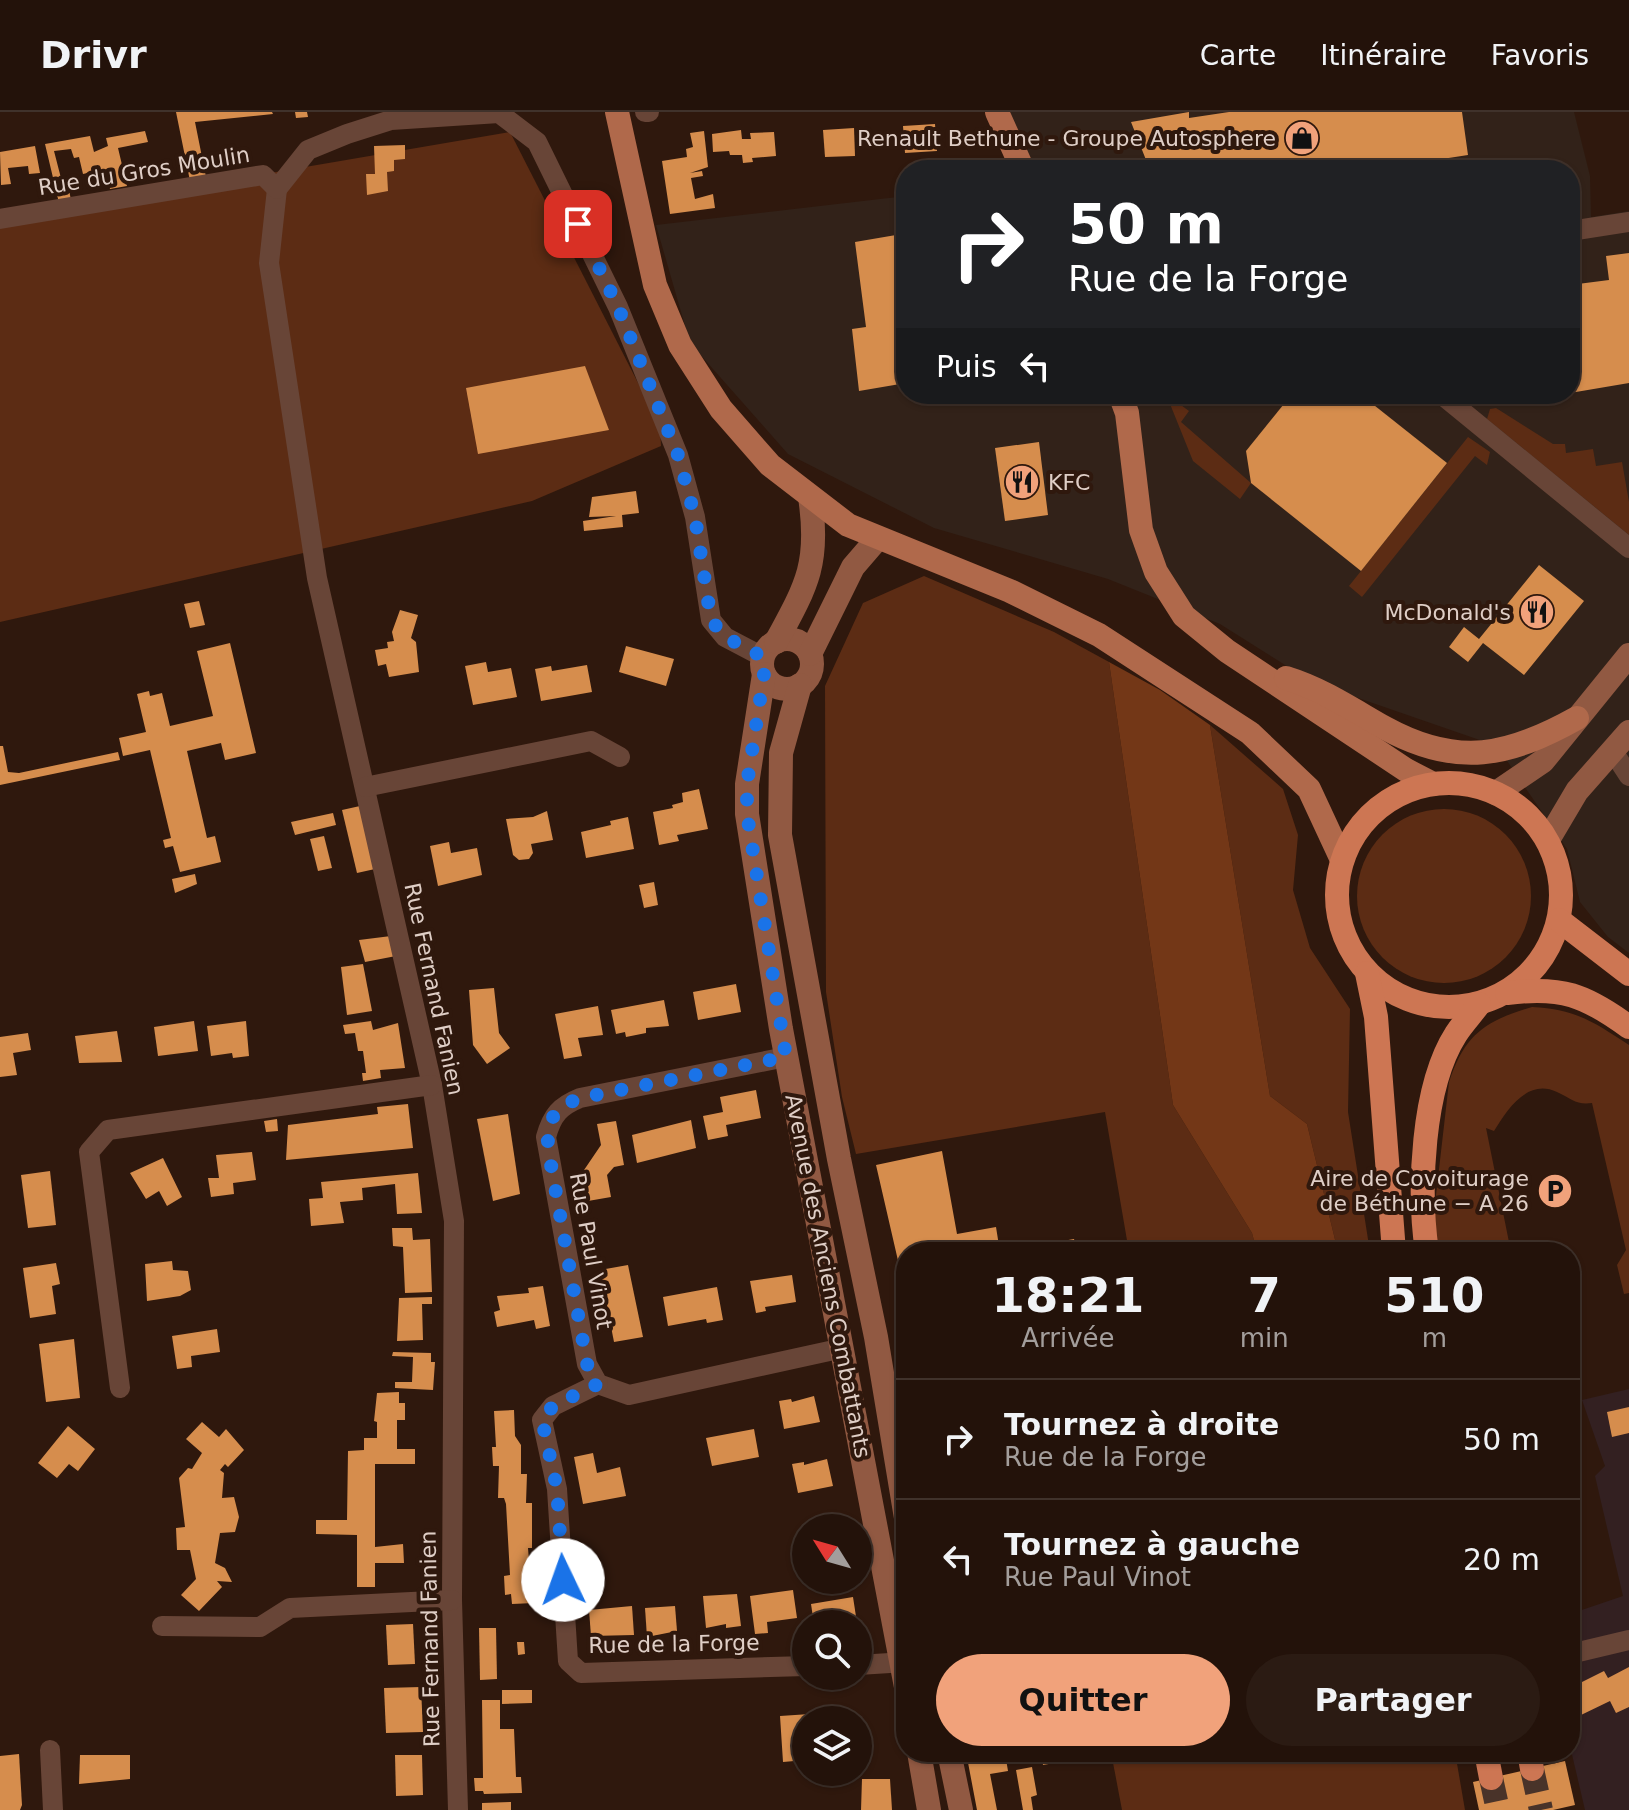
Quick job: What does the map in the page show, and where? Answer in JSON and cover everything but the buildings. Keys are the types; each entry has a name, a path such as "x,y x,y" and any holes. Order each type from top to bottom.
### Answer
{"highway":[{"path":"1507,993 1531,973 1549,949 1559,920 1562,893 1558,865 1548,840 1528,814 1496,793 1462,783 1433,784 1401,794 1374,811 1354,835 1342,860 1337,890 1339,920 1350,949 1367,973 1391,993 1419,1004 1449,1008 1479,1004 1507,993 1560,990 1586,999 1629,1027"},
{"path":"1559,920 1629,974"},
{"path":"1367,973 1376,1017 1392,1242"},
{"path":"1426,1242 1423,1182 1431,1106 1443,1063 1456,1034 1479,1004"},
{"path":"1488,1762 1491,1778"}],"main road":[{"path":"617,112 655,285 680,345 721,409 770,465 848,525 1010,591 1099,635 1250,733 1309,789 1342,860"},
{"path":"997,112 1019,160"},
{"path":"1124,404 1141,530 1156,572 1184,616 1250,666 1406,770 1433,784"},
{"path":"1250,666 1304,683 1389,730 1438,748 1495,753 1532,742 1577,718"}],"street":[{"path":"277,189 308,150 390,116 499,113 537,142 618,307 678,455 695,517 711,620 725,637 768,658 782,689 800,685 810,672 810,654 853,567 878,538"},
{"name":"Rue du Gros Moulin","path":"0,219 263,175 277,189"},
{"name":"Rue Fernand Fanien","path":"277,189 269,263 317,578 432,1085 454,1221 452,1600 458,1810"},
{"path":"1580,229 1629,222"},
{"path":"1453,404 1629,548"},
{"name":"Avenue des Anciens Combattants","path":"810,497 815,538 813,563 768,658 747,784 747,814 786,1057 896,1621"},
{"path":"768,658 795,640 810,654"},
{"path":"1496,793 1543,761 1629,655"},
{"name":"Avenue des Anciens Combattants","path":"800,685 781,753 780,835 839,1159 876,1337 896,1458"},
{"path":"1548,840 1560,815 1629,732"},
{"path":"365,787 591,741 620,757"},
{"path":"1612,750 1629,776"},
{"name":"Rue Paul Vinot","path":"598,1384 587,1364 546,1137 551,1120 563,1105 580,1098 786,1057"},
{"path":"120,1388 89,1152 108,1130 432,1085"},
{"path":"598,1384 629,1395 843,1348"},
{"name":"Rue de la Forge","path":"598,1384 553,1406 542,1420 557,1489 568,1661 581,1673 792,1666"},
{"path":"162,1626 260,1627 290,1608 452,1600"},
{"path":"1580,1652 1629,1640"},
{"path":"872,1664 896,1663"},
{"path":"50,1750 53,1810"},
{"path":"921,1762 929,1810"},
{"path":"951,1762 961,1810"}],"shaded area":[{"path":"1011,112 1574,112 1590,176 1591,217 1629,211 1629,953 1608,937 1580,902 1567,849 1497,746 1312,682 1220,624 1108,579 934,528 788,454 690,343 656,225 896,197 896,404 1580,404 1580,160 1010,160"},
{"path":"510,132 660,426 661,446 532,501 0,622 0,219"},
{"path":"1170,404 1180,404 1189,411 1181,422 1251,483 1240,499 1193,461"},
{"path":"1496,408 1553,444 1565,444 1566,453 1593,449 1596,466 1622,462 1629,502 1629,535 1487,419 1490,409"},
{"path":"1468,437 1490,452 1487,465 1475,456 1362,597 1349,586"},
{"path":"924,576 1054,632 1109,662 1173,1105 1252,1233 1254,1242 1127,1242 1105,1112 856,1154 842,1097 826,992 825,686 863,603"},
{"path":"1109,662 1160,690 1210,725 1270,1096 1307,1124 1336,1242 1254,1242 1252,1233 1173,1105"},
{"path":"1210,725 1283,789 1298,835 1293,890 1310,948 1350,1009 1348,1112 1368,1242 1336,1242 1307,1124 1270,1096"},
{"path":"1444,809 1477,815 1506,834 1525,863 1531,896 1525,929 1506,958 1477,977 1444,983 1411,977 1382,958 1363,929 1357,896 1363,863 1382,834 1411,815"},
{"path":"1532,1007 1547,1008 1584,1018 1629,1045 1629,1293 1624,1294 1617,1265 1626,1250 1592,1103 1578,1102 1546,1089 1536,1089 1519,1098 1494,1131 1486,1128 1509,1242 1434,1242 1432,1230 1449,1082 1470,1041 1501,1018"},
{"path":"1629,1389 1629,1810 1585,1810 1574,1762 1580,1762 1580,1611 1623,1596 1595,1476 1605,1466 1582,1400"},
{"path":"1113,1762 1457,1762 1465,1810 1122,1810"}],"tunnel":[{"path":"1532,1769 1541,1810"},
{"path":"1491,1778 1498,1810"}],"place":[{"name":"Renault Bethune - Groupe Autosphere","path":"1302,138"},
{"name":"KFC","path":"1022,482"},
{"name":"McDonald's","path":"1537,612"},
{"name":"Aire de Covoiturage de Béthune − A 26","path":"1555,1191"}],"route":[{"path":"563,1580 557,1489 542,1420 553,1406 598,1384 587,1364 546,1137 551,1120 563,1105 580,1098 786,1057 747,814 747,784 764,674 763,657 725,637 711,620 695,517 678,455 618,307 578,224"}]}
